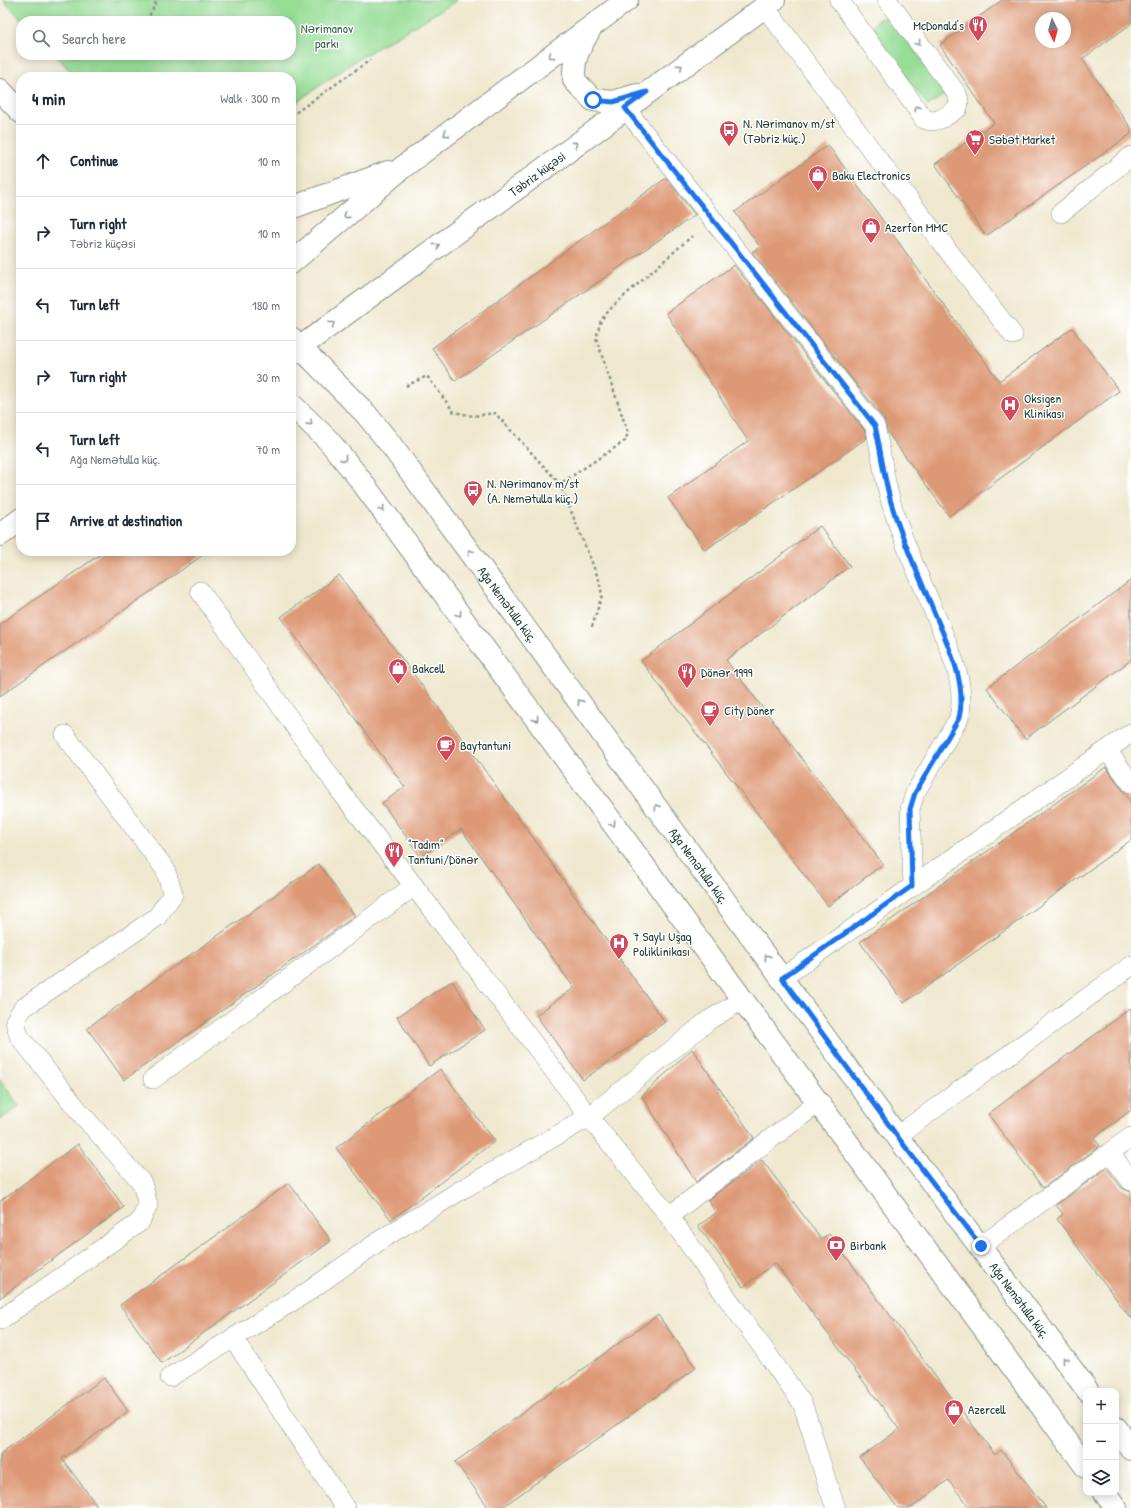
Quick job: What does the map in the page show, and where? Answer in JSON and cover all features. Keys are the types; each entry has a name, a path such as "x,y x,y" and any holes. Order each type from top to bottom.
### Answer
{"main road":[{"path":"296,259 403,167 627,0"},
{"name":"Təbriz küçəsi","path":"296,345 769,3"},
{"path":"592,25 576,53 573,67 574,80 593,100 613,102 647,92"},
{"path":"0,90 16,107"},
{"path":"296,206 403,167"},
{"name":"Ağa Nemətulla küç.","path":"296,348 366,414 391,445 897,1136 981,1246 1086,1388"},
{"path":"296,409 329,441 359,478 1083,1463"},
{"path":"0,535 16,523"},
{"path":"1119,1432 1131,1448"},
{"path":"1107,1496 1116,1508"}],"lane":[{"path":"839,0 924,119 931,122 938,121 958,108 959,101 956,94 887,0"},
{"path":"769,3 893,179 1013,335"},
{"path":"625,108 875,426 885,480 894,513 951,653 961,690 962,705 959,718 915,793 910,809 912,886"},
{"path":"1061,213 1131,156"},
{"path":"200,591 341,792 589,1118 669,1216 802,1403 810,1424 824,1476 836,1508"},
{"path":"782,978 1131,733"},
{"path":"0,1320 140,1222 148,1205 142,1183 78,1110 19,1036 15,1021 23,1008 157,917 173,894 165,869 65,735"},
{"path":"1107,750 1131,783"},
{"path":"153,1079 414,886"},
{"path":"897,1136 1131,966"},
{"path":"170,1377 306,1292 382,1239 461,1190 589,1118 709,1020 742,1000"},
{"path":"669,1216 818,1103"},
{"path":"981,1246 1131,1137"},
{"path":"1110,1152 1131,1181"},
{"path":"232,1338 345,1508"}],"path":[{"path":"149,16 157,0"},
{"path":"296,112 370,60"},
{"path":"560,484 625,441 628,433 596,338 601,320 618,301 713,220"},
{"path":"406,386 427,376 454,412 473,416 495,413 560,484 598,580 602,595 592,627"}],"green space":[{"name":"Nərimanov parkı","path":"3,0 458,0 355,61 296,102 296,72 71,72 60,60 296,60 296,16 18,16"},
{"path":"881,18 887,18 893,22 946,93 928,106 873,33 874,24"},
{"path":"0,1079 19,1106 0,1120"}],"building":[{"path":"1002,0 1131,0 1131,24 1082,59 1131,128 1131,134 986,236 935,164 994,123 940,45"},
{"path":"828,145 999,381 1072,328 1119,391 949,516 888,433 884,419 752,252 760,247 735,212"},
{"path":"666,178 695,215 455,381 432,348"},
{"path":"734,265 865,431 867,438 705,550 668,498 748,441 666,313"},
{"path":"820,526 850,566 726,660 883,864 828,906 641,661"},
{"path":"98,556 202,556 0,696 0,624"},
{"path":"339,575 466,744 665,1022 583,1080 536,1015 574,988 461,829 421,857 382,803 405,787 281,617"},
{"path":"1131,580 1131,660 1025,739 987,688"},
{"path":"1106,767 1131,802 1131,840 904,1003 860,942"},
{"path":"319,864 355,916 124,1080 87,1028"},
{"path":"452,981 485,1030 429,1066 397,1017"},
{"path":"1131,1008 1131,1110 1094,1138 1100,1146 1043,1188 988,1114"},
{"path":"692,1049 754,1138 696,1182 642,1096"},
{"path":"440,1069 495,1141 391,1220 336,1148"},
{"path":"78,1144 124,1207 0,1298 0,1201"},
{"path":"762,1160 821,1239 829,1234 995,1455 1001,1450 1046,1508 970,1508 948,1480 911,1508 898,1508 860,1458 899,1429 775,1263 743,1287 698,1226 716,1213 708,1200"},
{"path":"1107,1168 1122,1188 1131,1192 1131,1319 1057,1219 1063,1214 1056,1205"},
{"path":"289,1183 331,1241 162,1363 120,1305"},
{"path":"658,1315 696,1368 501,1508 489,1508 455,1462"},
{"path":"104,1378 128,1411 62,1459 99,1508 0,1508 0,1454"}],"place":[{"name":"McDonald's","path":"978,42"},
{"name":"N. Nərimanov m/st (Təbriz küç.)","path":"729,147"},
{"name":"Səbət Market","path":"975,156"},
{"name":"Baku Electronics","path":"818,192"},
{"name":"Azerfon MMC","path":"871,244"},
{"name":"Oksigen Klinikası","path":"1010,422"},
{"name":"N. Nərimanov m/st (A. Nemətulla küç.)","path":"473,507"},
{"name":"Bakcell","path":"398,685"},
{"name":"Dönər 1999","path":"687,689"},
{"name":"City Döner","path":"710,727"},
{"name":"Baytantuni","path":"446,762"},
{"name":"\"Tadım\" Tantuni/Dönər","path":"394,868"},
{"name":"7 Saylı Uşaq Poliklinikası","path":"619,960"},
{"name":"Birbank","path":"836,1262"},
{"name":"Azercell","path":"954,1426"}],"route":[{"path":"593,100 613,102 647,92 625,108 875,426 880,445 885,480 894,513 951,653 961,690 962,705 959,718 915,793 910,809 912,886 782,978 897,1136 981,1246"}]}
